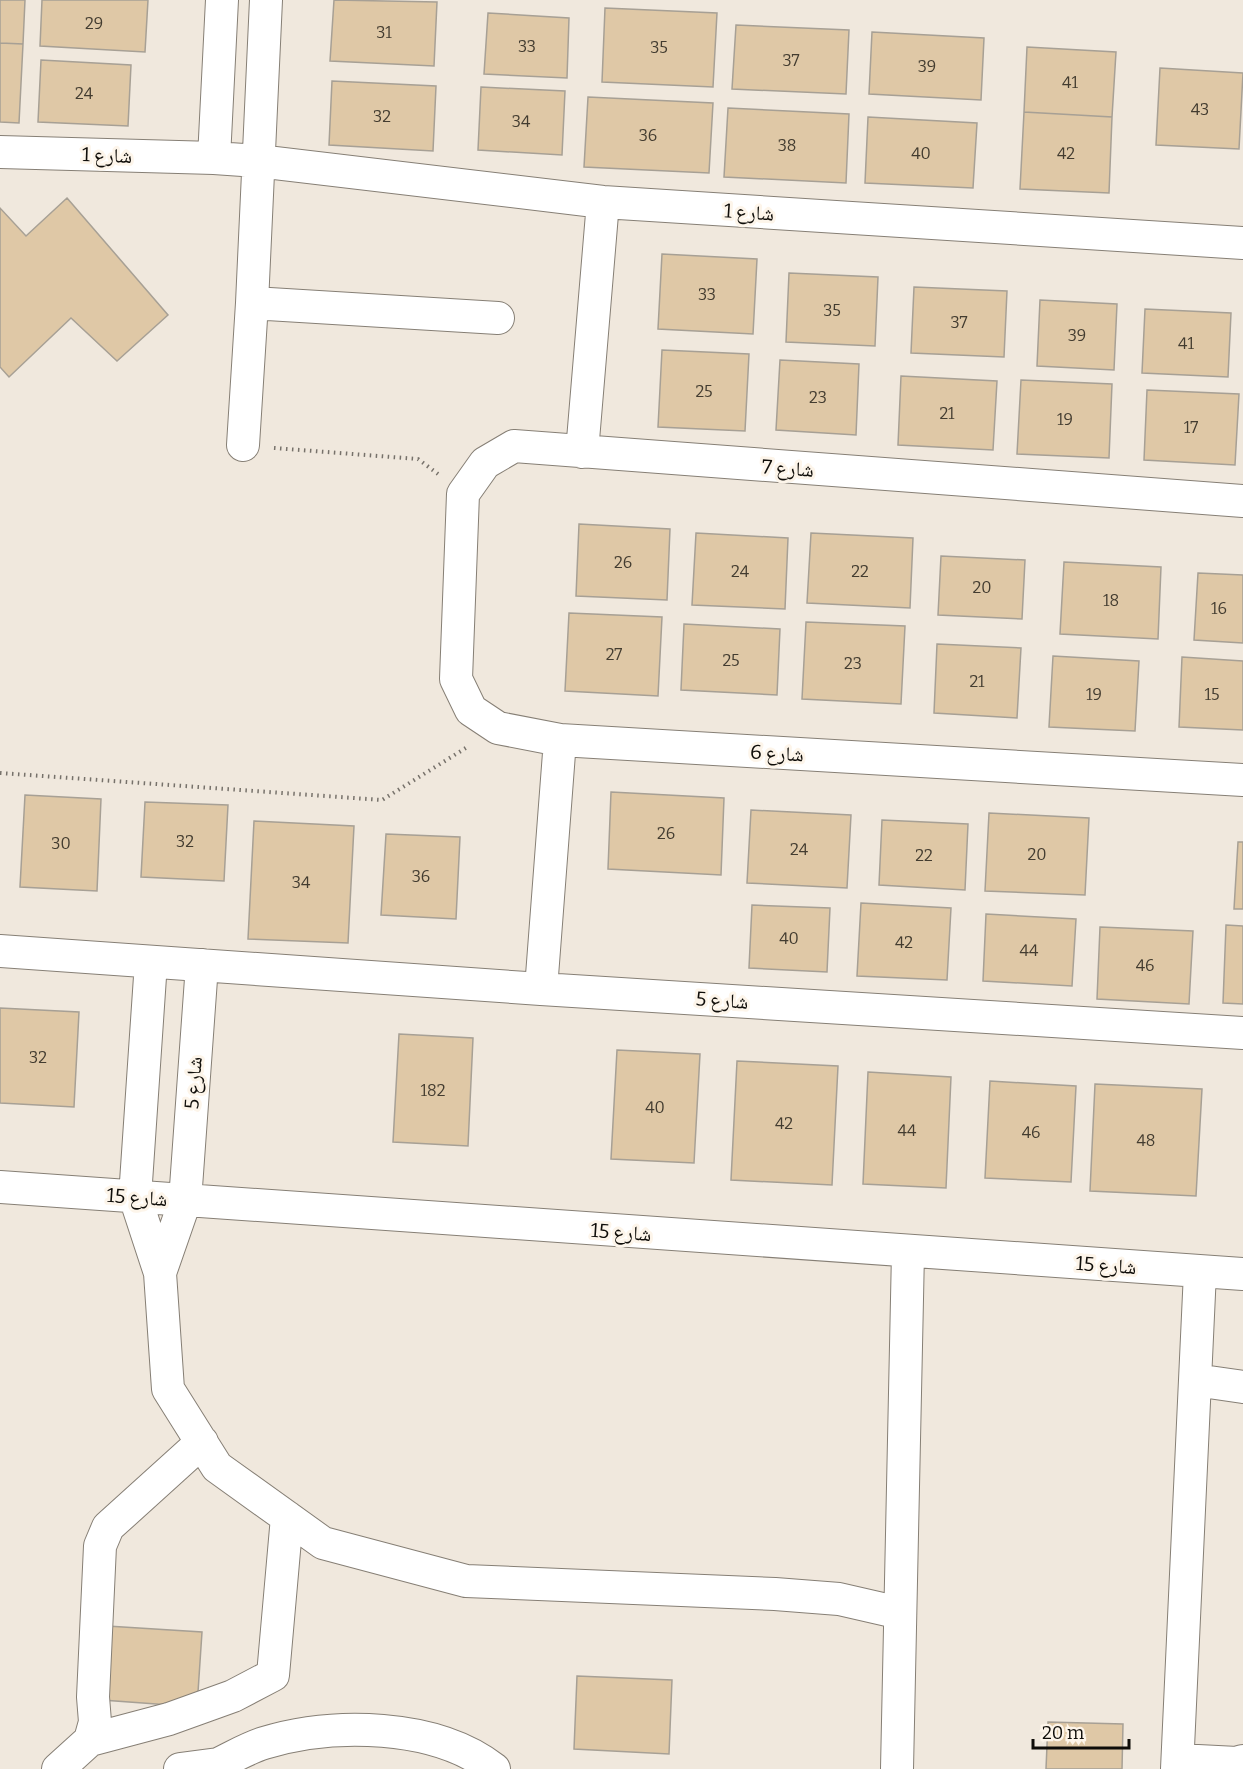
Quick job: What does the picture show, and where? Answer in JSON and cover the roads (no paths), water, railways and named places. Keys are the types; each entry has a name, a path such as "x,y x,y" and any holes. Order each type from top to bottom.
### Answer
{"street":[{"path":"214,158 222,0"},
{"path":"243,445 266,0"},
{"name":"شارع 1","path":"0,152 258,161 603,202 1243,243"},
{"path":"582,452 603,202"},
{"path":"252,303 498,318"},
{"name":"شارع 7","path":"498,728 471,710 456,679 464,494 485,463 514,446 1243,501"},
{"name":"شارع 6","path":"498,728 560,740 1243,780"},
{"path":"541,989 560,740"},
{"name":"شارع 5","path":"0,951 541,989 1243,1033"},
{"path":"151,962 135,1197 160,1273 168,1389 217,1467 323,1543 466,1581 786,1595 839,1599 900,1613"},
{"name":"شارع 5","path":"160,1273 185,1201 202,965"},
{"name":"شارع 15","path":"0,1187 1243,1274"},
{"path":"897,1769 908,1252"},
{"path":"1200,1272 1178,1764 1243,1761"},
{"path":"1195,1380 1243,1387"},
{"path":"90,1740 95,1722 93,1697 100,1546 108,1527 202,1442"},
{"path":"58,1769 90,1740 201,1708 233,1696 273,1675 287,1516"},
{"path":"180,1769 215,1766 263,1743 311,1732 361,1729 402,1733 443,1743 488,1764 518,1769"}]}
